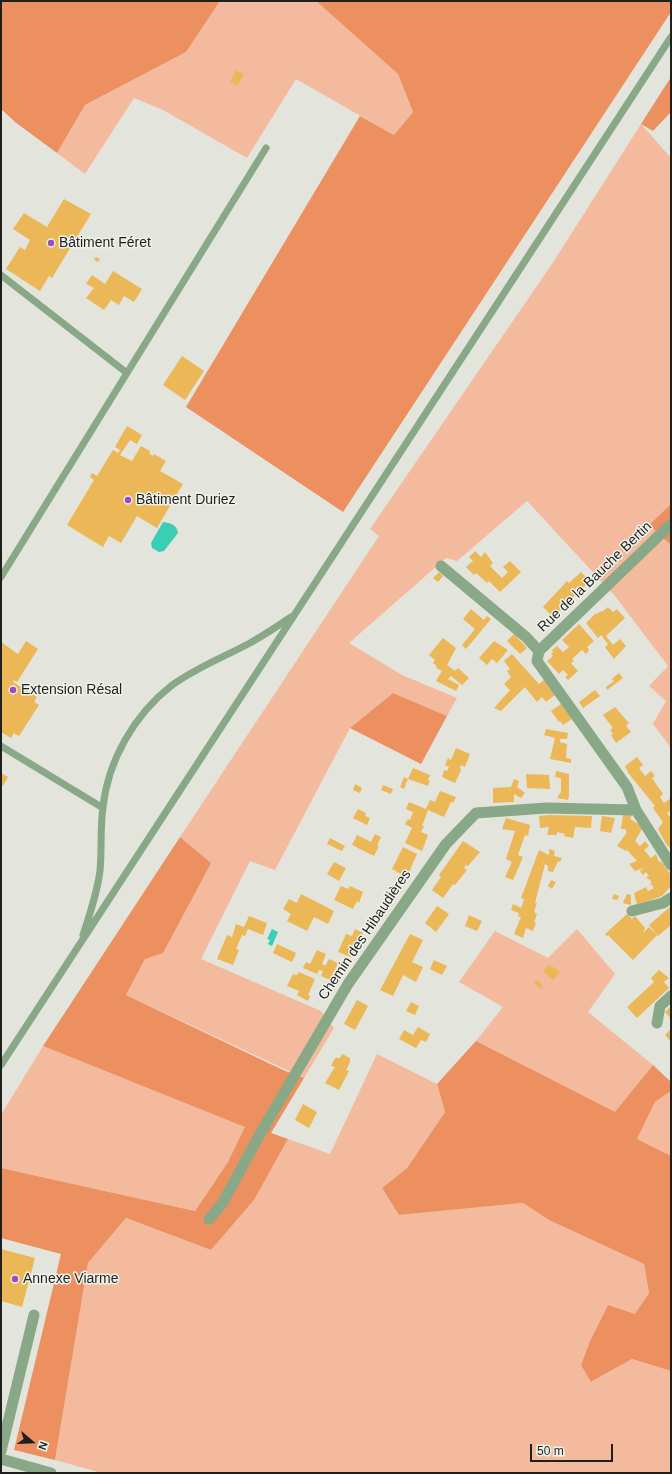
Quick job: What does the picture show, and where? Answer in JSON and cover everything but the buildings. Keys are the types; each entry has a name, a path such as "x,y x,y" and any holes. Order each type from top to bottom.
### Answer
{"street":[{"name":"Rue de la Bauche Bertin","path":"671,524 539,652 537,661 627,787 636,810 671,865"},
{"name":"Rue de la Bauche Bertin","path":"441,566 526,637 539,652"},
{"name":"Chemin des Hibaudières","path":"209,1220 222,1204 260,1134 348,984 446,844 476,813 546,808 636,810"},
{"path":"632,911 663,903 671,898"},
{"path":"657,1023 660,1006 671,996"},
{"path":"1,1451 34,1315"},
{"path":"1,1459 51,1473"}],"lane":[{"path":"1,1065 671,37"},
{"path":"1,577 266,148"},
{"path":"1,275 127,373"},
{"path":"81,943 100,870 103,808 113,766 123,744 134,726 151,704 170,686 251,643 293,616"},
{"path":"1,746 103,808"}],"shaded area":[{"path":"1,1 220,1 186,52 85,105 57,153 15,122 1,109"},
{"path":"220,1 316,1 398,74 413,112 394,135 296,79 247,158 163,110 134,98 85,174 57,153 85,105 186,52"},
{"path":"316,1 671,1 671,12 343,512 186,407 360,116 394,135 413,112 398,74"},
{"path":"671,77 671,112 653,131 641,124"},
{"path":"641,124 671,158 671,504 649,525 671,545 671,748 653,724 666,701 649,686 668,666 615,596 527,501 457,561 446,558 349,643 402,675 457,698 447,716 393,693 350,728 275,870 250,861 201,959 321,1011 334,1028 304,1078 126,995 145,959 210,863 180,837 379,536 370,529 552,264"},
{"path":"671,504 671,545 649,525"},
{"path":"163,522 173,525 178,533 164,551 159,552 152,548 151,543"},
{"path":"393,693 447,716 421,764 350,728"},
{"path":"180,837 211,863 163,953 145,959 126,995 283,1070 304,1078 271,1133 288,1139 254,1200 211,1250 126,1218 88,1263 55,1460 14,1450 61,1254 1,1238 1,1168 195,1211 228,1162 245,1127 43,1046"},
{"path":"272,929 278,932 272,946 268,944 270,940 267,939"},
{"path":"577,929 615,974 588,1012 653,1065 615,1113 476,1041 503,1007 459,982 495,931 548,958"},
{"path":"476,1041 615,1112 653,1065 671,1082 671,1091 655,1102 637,1139 671,1156 671,1371 632,1359 591,1382 581,1365 590,1341 608,1305 635,1314 649,1293 644,1264 549,1220 523,1203 399,1215 382,1188 407,1168 445,1112 437,1084"},
{"path":"43,1046 246,1127 228,1162 195,1211 1,1168 1,1115"},
{"path":"377,1054 437,1084 445,1112 407,1168 382,1188 399,1215 523,1203 549,1220 644,1264 649,1293 635,1315 608,1305 590,1341 581,1365 592,1382 632,1359 671,1371 671,1473 102,1473 55,1460 88,1263 126,1218 211,1250 254,1200 288,1139 330,1154"},
{"path":"671,1091 671,1156 637,1139 655,1102"}],"place":[{"name":"Bâtiment Féret","path":"51,243"},
{"name":"Bâtiment Duriez","path":"128,500"},
{"name":"Extension Résal","path":"13,690"},
{"name":"Annexe Viarme","path":"15,1279"}]}
